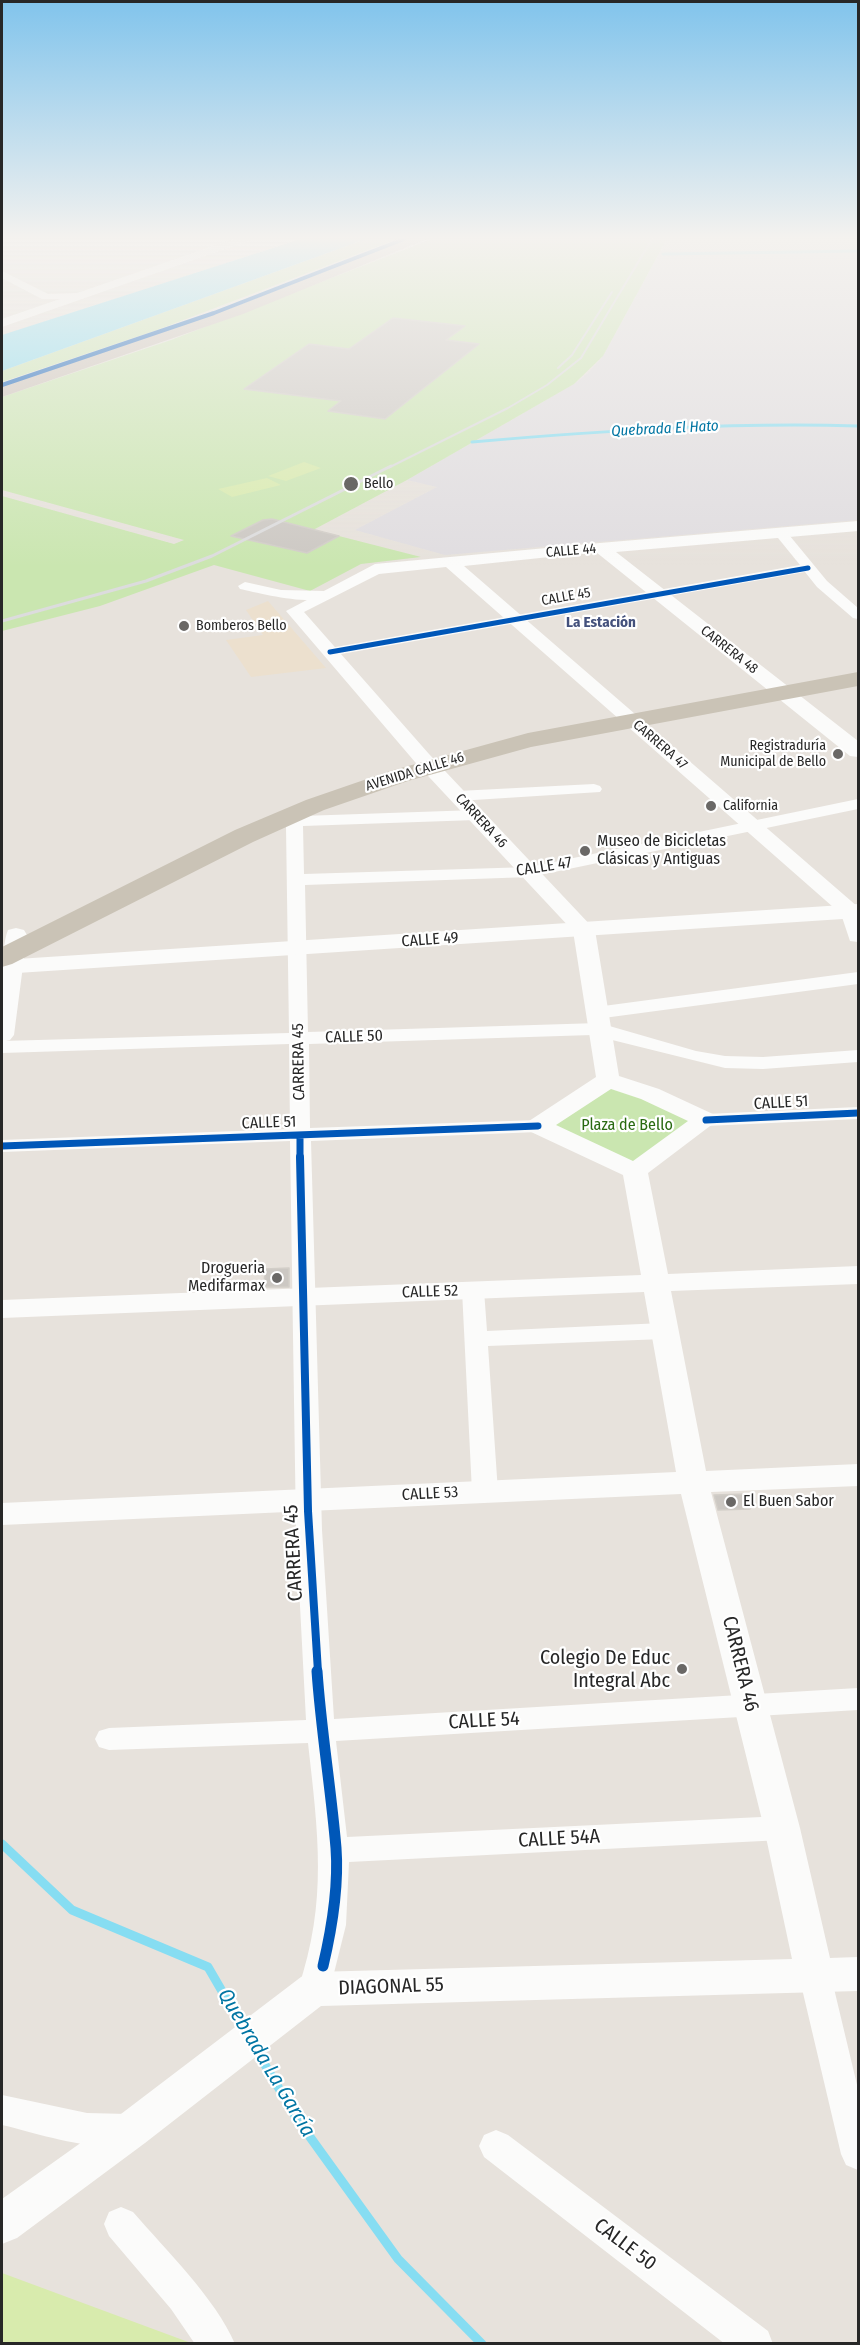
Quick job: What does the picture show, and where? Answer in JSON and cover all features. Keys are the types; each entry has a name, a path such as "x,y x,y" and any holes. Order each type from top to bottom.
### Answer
{"highway":[{"path":"2,385 110,348"},
{"path":"2,392 128,348"}],"main road":[{"name":"CALLE 44","path":"600,548 858,526"},
{"name":"CARRERA 48","path":"600,548 858,751"},
{"name":"AVENIDA CALLE 46","path":"8,953 241,823 355,777 627,717 858,670"},
{"name":"AVENIDA CALLE 46","path":"776,688 858,679"},
{"name":"AVENIDA CALLE 46","path":"8,953 288,819 426,762"},
{"name":"CALLE 49","path":"8,953 297,948 855,912"}],"street":[{"path":"780,533 831,593 858,614"},
{"name":"CALLE 44","path":"294,611 375,569 600,548"},
{"name":"CARRERA 47","path":"449,561 752,826 855,912"},
{"name":"CALLE 45","path":"330,652 808,568"},
{"path":"245,586 281,594 324,595"},
{"name":"CARRERA 46","path":"281,594 426,762 584,930"},
{"path":"458,796 594,789"},
{"name":"CALLE 47","path":"296,880 530,872 858,804"},
{"path":"288,819 476,815"},
{"name":"CARRERA 45","path":"288,819 296,880 308,1500 321,1731 336,1850 333,1922 323,1966 308,1994"},
{"path":"855,912 858,936"},
{"path":"538,1126 608,1080 584,930"},
{"path":"2,1035 8,953"},
{"name":"CALLE 50","path":"2,1047 299,1039 598,1024 858,978"},
{"name":"CALLE 50","path":"598,1024 617,1033 707,1059 736,1063 858,1056"},
{"name":"CALLE 51","path":"608,1080 650,1094 706,1120 858,1113"},
{"path":"634,1171 706,1120"},
{"name":"CALLE 51","path":"2,1146 538,1126 634,1171"},
{"name":"CARRERA 46","path":"634,1171 693,1482 782,1828 858,2154"},
{"name":"CALLE 52","path":"2,1309 858,1275"},
{"path":"473,1290 484,1492"},
{"path":"476,1339 663,1331"},
{"name":"CALLE 53","path":"2,1514 858,1475"},
{"name":"CALLE 54","path":"109,1739 321,1731 858,1699"},
{"name":"CALLE 54A","path":"336,1850 782,1828"},
{"name":"DIAGONAL 55","path":"308,1994 858,1974"},
{"path":"2,2224 308,1994"},
{"path":"2,2110 87,2129 145,2117"},
{"name":"CALLE 50","path":"496,2146 755,2343"},
{"path":"121,2224 183,2297 217,2343"}],"shaded area":[{"path":"607,348 858,348 858,520 445,555 355,530 437,487 407,480 574,384 588,373"},
{"path":"268,601 326,668 251,677 226,640 263,635 246,610"}],"green space":[{"path":"64,348 102,348 2,382 2,371"},
{"path":"146,348 607,348 603,356 574,384 407,480 283,546 307,553 339,536 421,557 361,564 310,591 214,565 100,606 2,631 2,496 174,544 184,540 2,490 2,397"},
{"path":"304,462 321,468 286,481 268,476"},
{"path":"267,478 281,485 232,497 218,489"},
{"name":"Plaza de Bello","path":"610,1085 695,1121 633,1165 548,1126"},
{"path":"2,2273 191,2343 2,2343"}],"water":[{"path":"2,348 64,348 2,371"}],"building":[{"path":"303,348 473,348 385,419 328,411 341,401 244,389"},
{"path":"272,519 339,536 307,553 231,536 263,520"},
{"name":"Drogueria Medifarmax","path":"289,1268 289,1287 264,1287 265,1269"},
{"name":"El Buen Sabor","path":"747,1494 750,1509 718,1510 714,1495"}],"waterway":[{"name":"Quebrada El Hato","path":"472,442 665,428 761,425 858,426"},
{"name":"Quebrada La García","path":"2,1844 72,1910 208,1967 244,2029"},
{"name":"Quebrada La García","path":"255,2048 297,2119 398,2259 482,2344"}],"railway":[{"path":"558,368 576,348"},
{"path":"388,468 508,408 547,385 581,358 587,348"},
{"path":"2,621 146,581 212,556 391,466"}],"cycle path":[{"path":"2,385 110,348"},
{"path":"330,652 808,568"},
{"path":"706,1120 858,1113"},
{"path":"2,1146 538,1126"},
{"path":"300,1136 308,1511 321,1731 336,1850 333,1922 323,1966"}],"place":[{"name":"Bello","path":"351,484"},
{"name":"Bomberos Bello","path":"184,626"},
{"name":"Registraduría Municipal de Bello","path":"838,754"},
{"name":"California","path":"711,806"},
{"name":"Museo de Bicicletas Clásicas y Antiguas","path":"585,851"},
{"name":"Drogueria Medifarmax","path":"277,1278"},
{"name":"El Buen Sabor","path":"731,1502"},
{"name":"Colegio De Educ Integral Abc","path":"682,1669"}],"district":[{"name":"La Estación","path":"601,623"}]}
